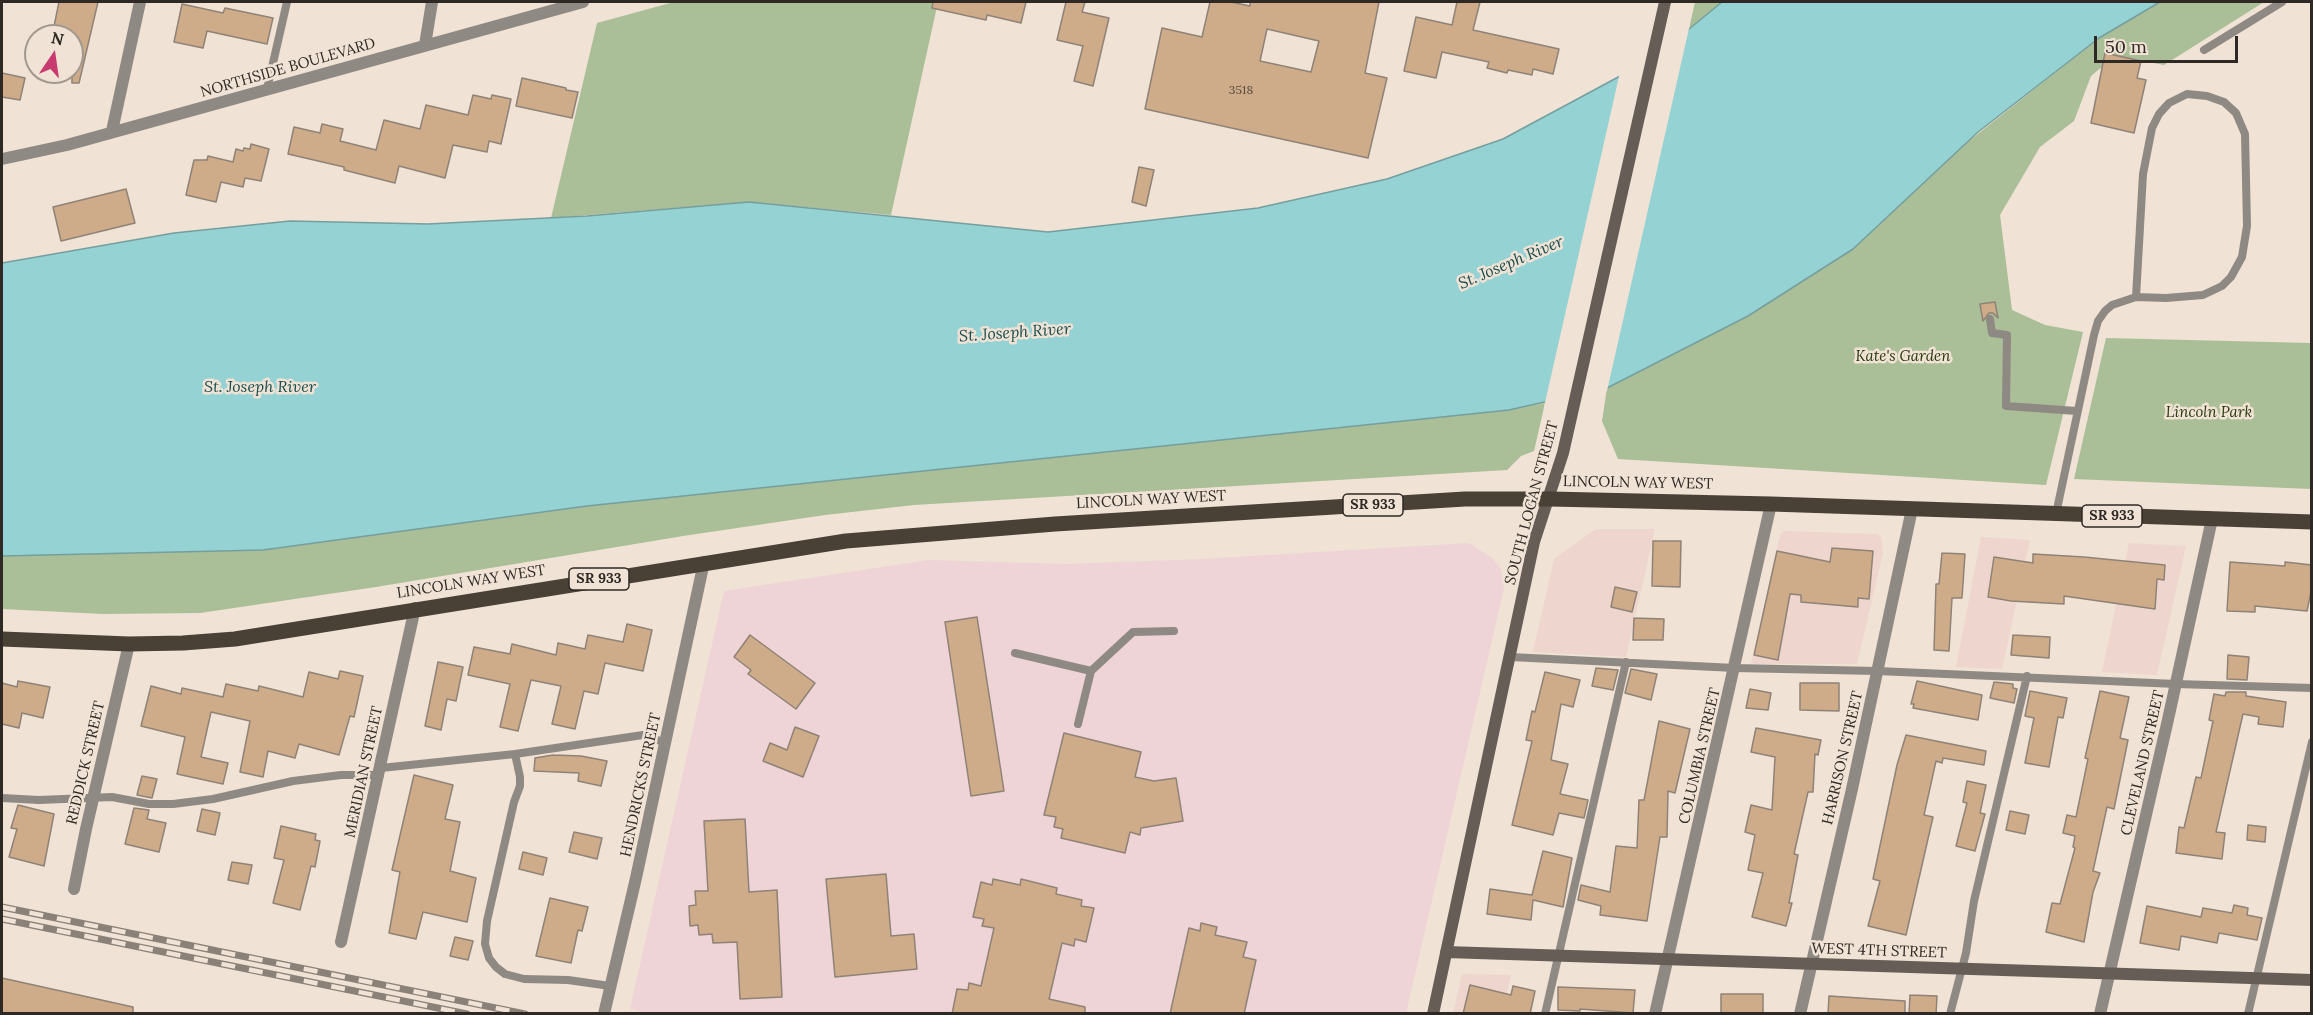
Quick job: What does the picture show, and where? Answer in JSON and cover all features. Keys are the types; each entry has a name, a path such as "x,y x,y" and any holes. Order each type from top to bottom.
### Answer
{"main road":[{"name":"LINCOLN WAY WEST","path":"2,639 129,644 235,639 415,608 846,541 960,530 1465,500 1550,499 1771,504 2312,522"}],"street":[{"path":"112,132 140,2"},
{"path":"425,45 432,2"},
{"name":"NORTHSIDE BOULEVARD","path":"2,159 67,145 581,2"},
{"name":"SOUTH LOGAN STREET","path":"1433,1014 1535,540 1563,453 1664,5"},
{"name":"COLUMBIA STREET","path":"1655,1014 1736,668 1771,504"},
{"name":"HARRISON STREET","path":"1800,1014 1878,671 1912,509"},
{"name":"CLEVELAND STREET","path":"2100,1014 2212,519"},
{"name":"HENDRICKS STREET","path":"604,1014 666,743 704,562"},
{"name":"MERIDIAN STREET","path":"341,942 415,608"},
{"name":"REDDICK STREET","path":"74,889 129,644"},
{"name":"WEST 4TH STREET","path":"1446,952 2312,980"}],"lane":[{"path":"267,88 287,2"},
{"path":"2204,50 2282,2"},
{"path":"2056,514 2098,321 2105,311 2112,305 2136,297 2166,298 2203,295 2222,286 2242,257 2247,226 2245,134 2236,113 2224,102 2206,96 2187,94 2169,103 2159,114 2152,128 2143,174 2136,297"},
{"path":"1990,319 1992,333 2007,334 2006,406 2077,411"},
{"path":"1078,724 1091,671 1133,632 1174,631"},
{"path":"1016,653 1091,671"},
{"path":"1510,657 1736,668 2027,676 2312,688"},
{"path":"1545,1014 1560,957 1626,662"},
{"path":"1950,1014 2027,676"},
{"path":"2,798 39,800 112,797 149,804 173,804 213,799 293,781 515,754 643,735 666,743"},
{"path":"2248,1014 2312,742"},
{"path":"515,754 520,786 514,802 487,921 485,945 489,957 505,974 524,979 568,980 610,986"}],"shaded area":[{"path":"1596,529 1655,529 1626,657 1533,652 1554,559"},
{"path":"1784,531 1876,534 1881,537 1883,553 1857,664 1751,664 1780,535"},
{"path":"1981,537 2030,540 2002,669 1956,667"},
{"path":"1469,543 1492,558 1501,569 1504,588 1406,1013 652,1014 630,1009 724,591 929,560 1065,564 1202,559"},
{"path":"2129,543 2186,546 2157,675 2102,672"},
{"path":"1462,974 1511,975 1502,1013 1453,1014"}],"green space":[{"path":"674,2 938,2 891,215 749,202 551,218 597,23"},
{"path":"1695,2 1722,2 1689,29"},
{"name":"Kate's Garden","path":"2160,2 2264,2 2164,65 2105,54 2103,66 2091,76 2074,121 2040,147 2000,215 2012,310 2045,325 2083,332 2046,485 1618,459 1602,421 1607,388 1748,316 2099,38"},
{"name":"Lincoln Park","path":"2106,338 2311,343 2311,489 2074,479"},
{"path":"1545,403 1534,451 1521,456 1507,470 914,505 825,515 683,536 376,587 200,613 103,614 2,609 2,556 263,550 587,506 1509,410"}],"water":[{"name":"St. Joseph River","path":"1722,2 2160,2 2099,38 1978,132 1853,249 1748,316 1607,388 1509,410 587,506 263,550 2,556 2,263 174,233 290,221 428,224 587,216 749,202 1048,232 1258,208 1387,179 1503,139 1622,75 1689,29"}],"pier":[{"path":"1690,24 1607,391 1544,407 1620,72"}],"building":[{"path":"59,2 98,2 84,62 84,24 54,24"},
{"path":"933,2 1026,2 1021,23 987,15 986,20 932,8"},
{"path":"1066,2 1085,2 1082,12 1109,18 1093,86 1074,81 1083,46 1057,40"},
{"path":"1210,2 1231,2 1250,6 1250,2 1379,2 1365,73 1387,78 1368,158 1145,109 1162,28 1202,37","holes":["1267,29 1319,41 1311,72 1260,61"]},
{"path":"1457,2 1480,2 1473,30 1559,49 1553,74 1533,69 1532,75 1508,70 1507,73 1487,68 1489,62 1442,52 1436,78 1404,71 1416,17 1452,25"},
{"path":"182,4 223,13 225,8 273,18 267,44 207,31 203,48 174,42"},
{"path":"2105,53 2141,61 2137,78 2146,80 2134,133 2091,123"},
{"path":"2,73 24,78 20,100 2,97"},
{"path":"522,78 578,92 572,118 516,106"},
{"path":"473,95 491,99 492,95 511,99 501,144 489,141 487,152 453,145 445,178 399,166 395,183 344,170 344,167 288,154 294,127 320,133 322,124 343,129 340,141 376,150 384,120 420,129 426,105 468,115"},
{"path":"251,144 269,149 261,181 245,178 243,187 221,182 216,202 186,195 194,160 207,160 208,156 233,162 236,149 243,151 244,148 250,149"},
{"path":"1139,167 1154,170 1146,206 1132,202"},
{"path":"126,189 135,223 61,241 53,207"},
{"path":"1995,302 1998,318 1993,313 1989,313 1983,321 1980,304"},
{"path":"1653,541 1681,541 1680,587 1652,586"},
{"path":"1832,548 1873,551 1869,599 1858,598 1858,607 1801,602 1801,595 1790,594 1778,660 1754,655 1777,551 1830,562"},
{"path":"1942,553 1965,554 1962,598 1952,598 1949,651 1934,650 1936,584 1939,584"},
{"path":"2033,554 2165,565 2164,580 2157,579 2155,609 2064,596 2064,604 2011,601 1988,597 1994,557 2033,563"},
{"path":"2230,562 2285,566 2285,562 2312,565 2312,587 2307,611 2255,606 2255,612 2227,611"},
{"path":"1615,587 1637,592 1632,612 1611,607"},
{"path":"977,617 1004,791 971,796 945,622"},
{"path":"1634,618 1664,619 1663,640 1633,640"},
{"path":"627,624 652,630 643,671 605,663 598,694 584,691 575,729 552,724 561,686 531,680 518,731 500,727 510,684 468,675 474,647 510,654 512,644 556,655 558,643 585,649 588,635 623,642"},
{"path":"750,635 815,683 796,709 748,674 751,670 734,657"},
{"path":"2013,635 2050,637 2049,658 2011,655"},
{"path":"2228,655 2249,657 2247,680 2227,679"},
{"path":"438,662 463,667 456,701 447,699 441,730 425,726"},
{"path":"1596,668 1618,670 1613,690 1592,686"},
{"path":"1631,669 1657,674 1651,700 1625,693"},
{"path":"340,671 363,676 354,717 350,716 339,755 299,744 295,758 268,751 263,777 240,772 250,721 211,712 201,757 228,763 223,784 177,774 185,737 141,726 151,686 181,694 182,688 223,697 226,684 258,691 259,686 303,697 309,672 338,679"},
{"path":"1545,672 1580,680 1573,707 1561,704 1551,760 1568,764 1560,794 1588,800 1584,818 1559,813 1553,835 1512,825 1532,741 1526,740 1532,711 1535,712"},
{"path":"18,681 50,687 43,718 22,713 19,728 2,724 2,683 17,687"},
{"path":"1917,681 1982,695 1978,720 1913,708 1914,704 1911,704"},
{"path":"1994,682 2013,684 2013,688 2017,689 2014,703 1990,698"},
{"path":"1800,683 1839,683 1839,711 1800,710"},
{"path":"1750,689 1771,693 1768,710 1746,708"},
{"path":"2030,691 2067,698 2063,718 2058,717 2049,767 2025,763 2034,718 2025,716"},
{"path":"2100,691 2129,697 2120,738 2128,740 2114,809 2107,807 2093,871 2100,873 2093,892 2084,942 2046,932 2052,903 2060,904 2075,848 2073,847 2075,836 2063,833 2067,815 2076,817 2088,759 2085,758"},
{"path":"2226,692 2246,692 2246,696 2286,702 2283,727 2258,724 2259,717 2243,714 2216,832 2225,833 2222,859 2176,853 2179,827 2184,828 2196,777 2201,778 2213,721 2209,720 2214,694 2225,696"},
{"path":"1659,721 1690,729 1675,793 1668,791 1667,837 1660,837 1647,921 1600,915 1601,906 1578,900 1581,885 1610,892 1616,846 1637,848 1639,800 1644,800"},
{"path":"795,727 819,736 803,777 763,761 770,743 787,750"},
{"path":"1756,728 1821,740 1818,755 1815,754 1813,792 1808,792 1794,854 1798,855 1789,903 1792,903 1786,926 1752,917 1763,873 1748,870 1755,835 1745,832 1751,805 1772,810 1775,757 1751,752"},
{"path":"1064,733 1141,752 1135,777 1154,781 1176,778 1183,821 1141,828 1140,835 1130,832 1125,853 1061,838 1063,829 1054,827 1056,817 1044,815"},
{"path":"1906,735 1986,751 1984,765 1943,758 1942,763 1936,761 1924,815 1933,817 1906,935 1868,926 1880,881 1873,879 1897,765"},
{"path":"553,755 581,756 607,761 601,786 578,781 579,773 534,771 535,758"},
{"path":"414,775 453,785 445,819 460,822 450,871 476,878 467,922 423,912 416,939 389,933 400,872 392,870"},
{"path":"142,776 157,779 152,798 137,795"},
{"path":"1967,781 1986,785 1980,813 1985,814 1975,851 1956,846 1967,803 1963,802"},
{"path":"18,805 54,814 44,866 9,857 17,829 11,828"},
{"path":"134,808 149,810 147,819 166,823 159,852 125,844"},
{"path":"202,809 220,813 215,835 197,831"},
{"path":"2010,811 2029,815 2025,834 2006,830"},
{"path":"745,819 749,892 777,890 782,997 740,999 737,942 713,943 712,934 699,935 698,925 690,926 689,906 696,905 695,891 708,891 704,821"},
{"path":"2248,825 2266,827 2265,842 2247,840"},
{"path":"281,826 316,834 315,840 320,841 315,867 311,866 300,910 273,903 284,860 274,858"},
{"path":"574,832 602,838 597,859 569,852"},
{"path":"1543,851 1572,858 1563,907 1533,900 1531,920 1487,914 1490,889 1532,895"},
{"path":"523,852 547,858 543,875 519,869"},
{"path":"232,862 252,865 248,884 228,880"},
{"path":"886,874 891,936 914,934 917,969 835,977 826,879"},
{"path":"993,879 1020,885 1021,879 1057,888 1056,894 1082,900 1081,906 1094,908 1086,942 1075,939 1074,946 1062,943 1049,999 1085,1007 1085,1014 952,1014 957,989 968,990 969,983 981,986 994,928 982,926 984,919 973,917 981,882 992,885"},
{"path":"550,898 588,907 582,931 578,930 571,963 536,956"},
{"path":"2234,905 2248,908 2247,915 2262,918 2257,940 2219,933 2217,943 2181,936 2179,950 2140,943 2147,906 2201,917 2203,908 2232,913"},
{"path":"1201,923 1217,927 1215,935 1247,942 1243,957 1256,960 1244,1014 1170,1014 1189,928 1200,931"},
{"path":"455,937 473,941 468,960 450,956"},
{"path":"2,978 133,1007 133,1014 2,1014"},
{"path":"1470,985 1511,995 1513,986 1535,991 1530,1014 1463,1014"},
{"path":"1558,987 1635,990 1633,1013 1580,1009 1580,1011 1558,1010"},
{"path":"1721,994 1763,994 1763,1014 1721,1014"},
{"path":"1910,995 1937,996 1936,1014 1909,1014"},
{"path":"1829,996 1905,1001 1905,1014 1828,1014"}],"railway":[{"path":"2,907 525,1014"},
{"path":"2,919 467,1014"}]}
